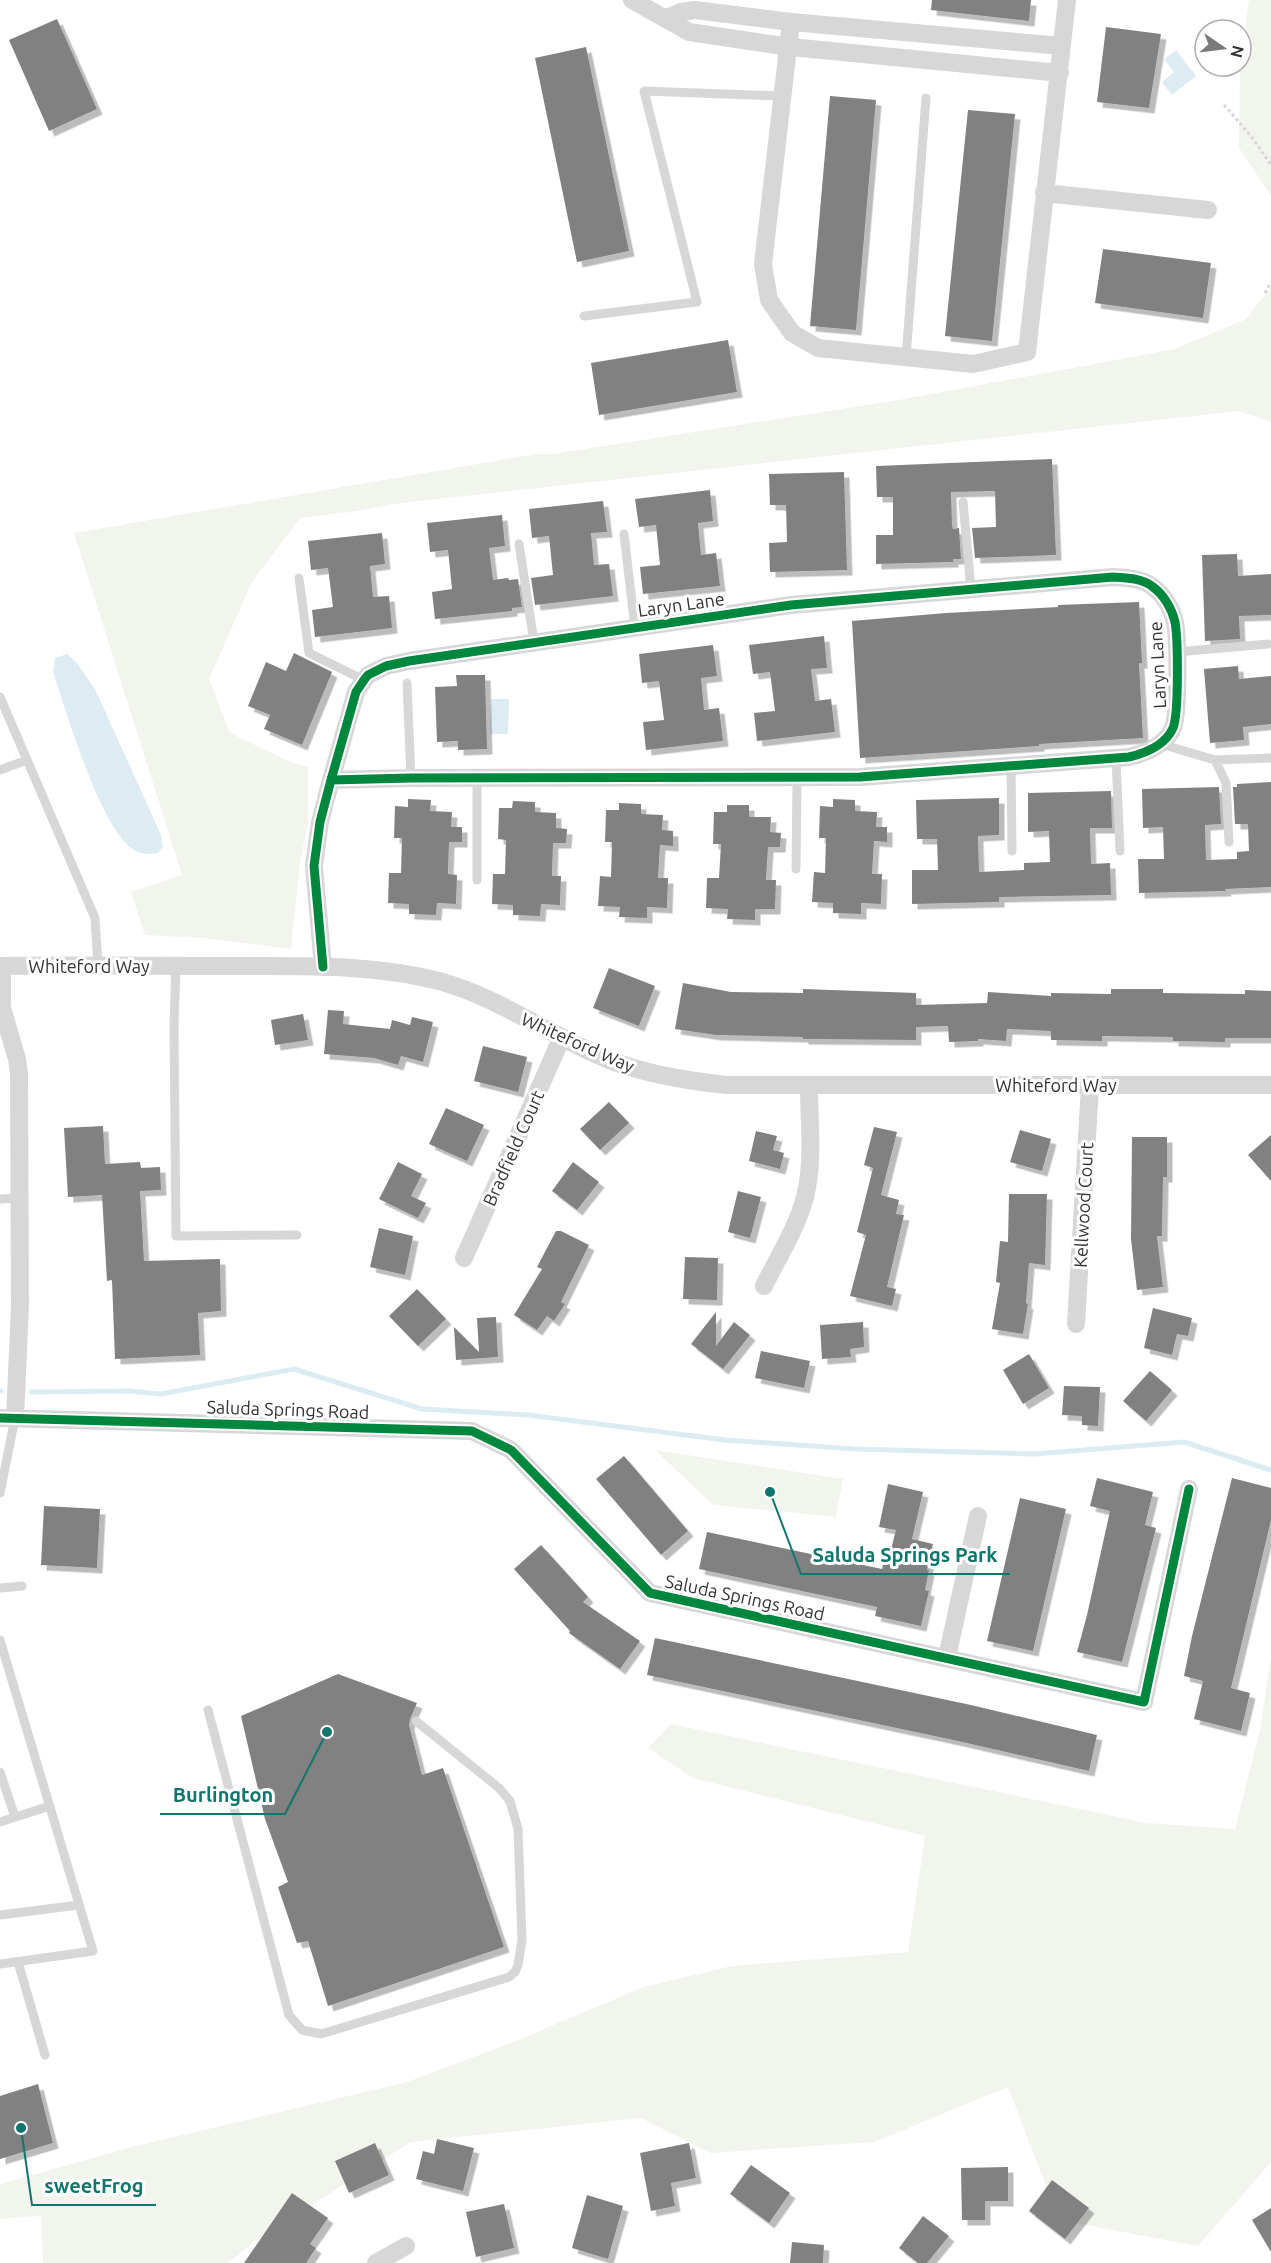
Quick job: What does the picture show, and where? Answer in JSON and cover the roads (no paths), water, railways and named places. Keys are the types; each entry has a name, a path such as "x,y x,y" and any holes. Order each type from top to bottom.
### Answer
{"street":[{"path":"632,0 689,32 790,47 1059,73"},
{"path":"791,22 790,47 781,96 763,264 769,300 792,333 818,348 973,364 1027,352 1067,0"},
{"path":"666,18 695,10 791,22 1062,46"},
{"path":"1044,192 1208,210"},
{"name":"Laryn Lane","path":"364,680 368,675 386,666 408,661 791,605 1113,577 1136,579 1153,586 1168,604 1175,622 1177,713 1173,729 1161,744"},
{"path":"323,967 314,866 320,822 357,692 364,680"},
{"path":"331,780 860,777 1116,758 1147,753 1161,744"},
{"path":"1,966 2,1008 17,1059 19,1074 21,1198 20,1306 7,1418"},
{"name":"Whiteford Way","path":"1,966 372,969 441,982 487,999 611,1060 657,1076 727,1085 1271,1085"},
{"name":"Bradfield Court","path":"465,1258 562,1037"},
{"path":"764,1286 806,1196 809,1175 809,1086"},
{"name":"Kellwood Court","path":"1076,1324 1090,1086"},
{"name":"Saluda Springs Road","path":"7,1418 472,1431 511,1450 650,1593 1144,1702 1189,1489"},
{"path":"947,1657 978,1516"},
{"path":"376,2263 406,2246"}],"lane":[{"path":"584,316 697,302 644,92 781,96"},
{"path":"906,357 926,98"},
{"path":"963,502 971,589"},
{"path":"624,534 635,628"},
{"path":"519,544 534,642"},
{"path":"299,578 309,653 364,680"},
{"path":"1176,652 1268,644"},
{"path":"406,683 411,778"},
{"path":"0,697 94,918 98,965"},
{"path":"1161,744 1215,760 1271,758"},
{"path":"1116,758 1120,851"},
{"path":"0,770 27,760"},
{"path":"1215,760 1226,783 1229,842"},
{"path":"1011,766 1012,850"},
{"path":"477,778 477,880"},
{"path":"796,869 797,778"},
{"path":"176,966 174,1026 176,1236 297,1235"},
{"path":"0,1199 21,1198"},
{"path":"0,1493 7,1418"},
{"path":"0,1588 22,1586"},
{"path":"0,1640 93,1951 0,1964"},
{"path":"208,1710 289,2015 302,2030 321,2034 509,1977 518,1965 522,1940 518,1829 510,1801 499,1788 416,1721"},
{"path":"0,1772 15,1817"},
{"path":"0,1822 50,1806"},
{"path":"0,1915 79,1905"},
{"path":"18,1962 45,2055"}],"waterway":[{"path":"31,1392 129,1391 161,1394 294,1369 422,1409 528,1415 725,1440 854,1449 1034,1454 1184,1442 1271,1470"}],"place":[{"name":"Saluda Springs Park","path":"770,1492"},
{"name":"Burlington","path":"327,1732"},
{"name":"sweetFrog","path":"21,2128"}]}
